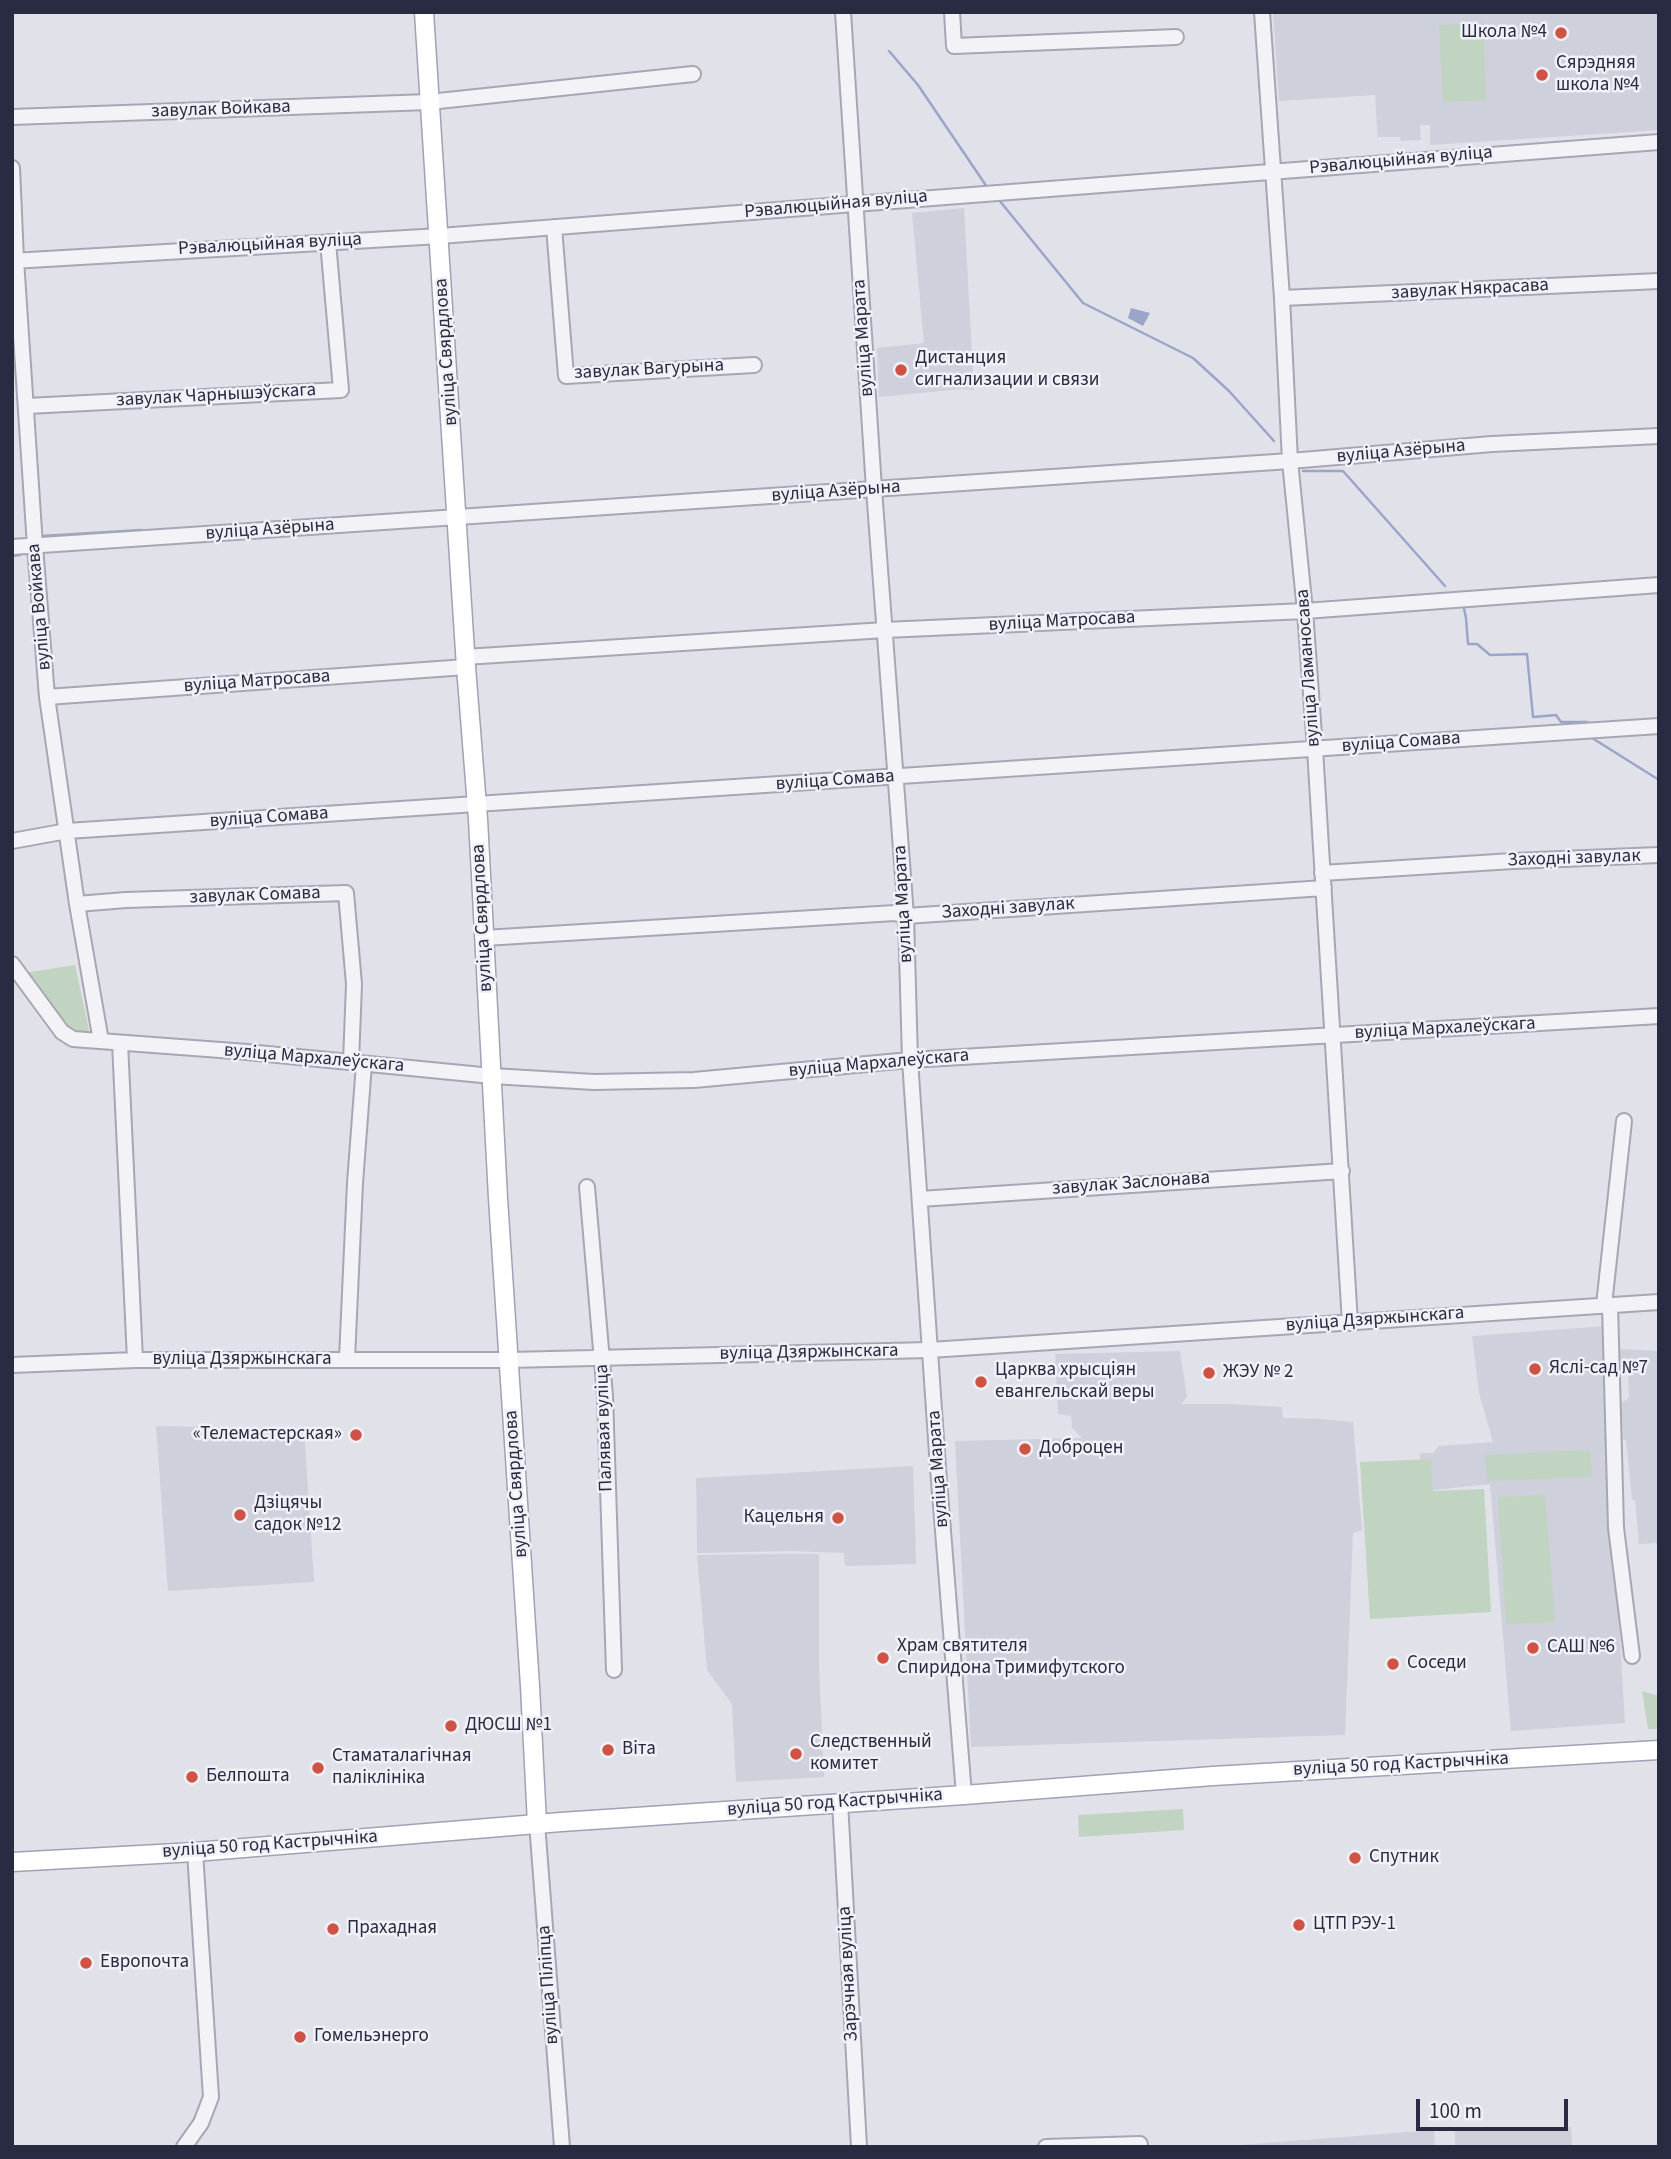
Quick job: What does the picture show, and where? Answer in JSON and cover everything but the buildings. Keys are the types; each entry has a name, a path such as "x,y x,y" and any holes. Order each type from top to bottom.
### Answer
{"main road":[{"name":"вуліца Свярдлова","path":"424,12 477,805 537,1824"},
{"name":"вуліца 50 год Кастрычніка","path":"12,1862 195,1852 537,1824 1213,1776 1659,1750"}],"street":[{"name":"вуліца Марата","path":"843,12 874,489 906,916 910,1060 964,1795"},
{"path":"952,12 954,46 1176,37"},
{"name":"вуліца Ламаносава","path":"1262,12 1282,298 1290,461 1315,749 1350,1323"},
{"name":"завулак Войкава","path":"12,117 429,102 693,75"},
{"name":"Рэвалюцыйная вуліца","path":"14,260 440,236 1659,142"},
{"name":"вуліца Войкава","path":"12,169 14,260 47,697 77,904 101,1041"},
{"name":"завулак Вагурына","path":"554,227 566,376 754,365"},
{"name":"завулак Чарнышэўскага","path":"27,406 341,390 328,242"},
{"name":"завулак Някрасава","path":"1282,298 1659,281"},
{"name":"вуліца Азёрына","path":"12,547 1290,461 1492,444 1659,436"},
{"name":"вуліца Матросава","path":"47,697 885,630 1305,611 1659,585"},
{"name":"вуліца Сомава","path":"12,841 67,831 1659,726"},
{"name":"Заходні завулак","path":"484,938 895,913 906,916 1499,862 1659,855"},
{"name":"завулак Сомава","path":"77,904 346,893 358,1063"},
{"name":"вуліца Мархалеўскага","path":"12,964 67,1036 492,1076 594,1082 694,1080 910,1060 1659,1016"},
{"path":"120,1043 135,1360"},
{"path":"347,1359 358,1063"},
{"path":"1624,1121 1607,1305 1616,1528 1632,1656"},
{"name":"завулак Заслонава","path":"920,1199 1342,1171"},
{"name":"Палявая вуліца","path":"587,1187 603,1358 614,1670"},
{"name":"вуліца Дзяржынскага","path":"12,1365 135,1360 509,1360 930,1350 1659,1301"},
{"name":"Зарэчная вуліца","path":"840,1802 859,2147"},
{"name":"вуліца Піліпца","path":"537,1824 562,2147"},
{"path":"184,2147 201,2123 211,2097 195,1852"},
{"path":"1046,2147 1140,2145"}],"shaded area":[{"name":"Сярэдняя школа №4","path":"1273,12 1659,12 1659,130 1430,145 1430,125 1420,125 1421,140 1401,141 1400,137 1378,137 1378,144 1375,95 1279,101"},
{"path":"964,208 974,390 879,397 877,348 924,343 912,213"},
{"path":"1606,1326 1608,1435 1625,1723 1511,1731 1490,1484 1425,1491 1420,1453 1433,1453 1439,1446 1493,1442 1479,1393 1472,1336"},
{"path":"1620,1349 1659,1351 1659,1548 1656,1543 1639,1544 1626,1440 1623,1440 1621,1403 1629,1398 1628,1370 1620,1367"},
{"path":"1180,1351 1187,1397 1181,1404 1282,1407 1283,1418 1353,1422 1362,1530 1353,1533 1345,1735 971,1747 955,1441 1082,1438 1072,1428 1071,1416 1058,1414 1055,1354"},
{"path":"156,1426 304,1429 314,1582 168,1591"},
{"path":"913,1466 916,1564 845,1566 844,1553 697,1553 696,1478"},
{"path":"819,1554 819,1666 824,1777 736,1782 732,1704 707,1670 697,1555"},
{"path":"1571,2127 1572,2147 1455,2147 1455,2130"},
{"path":"1434,2130 1435,2147 1214,2147"}],"green space":[{"path":"1483,23 1486,100 1443,102 1439,25"},
{"path":"75,965 89,1030 84,1035 70,1033 24,973"},
{"path":"1590,1450 1592,1477 1487,1481 1485,1455"},
{"path":"1431,1459 1433,1491 1484,1489 1491,1612 1370,1619 1360,1462"},
{"path":"1545,1495 1555,1622 1506,1624 1498,1497"},
{"path":"1642,1691 1659,1696 1659,1729 1648,1729"},
{"path":"1183,1809 1184,1830 1079,1837 1078,1815"}],"water":[{"path":"1131,308 1150,313 1143,326 1128,318"}],"waterway":[{"path":"851,23 852,35"},
{"path":"889,51 918,85 987,187"},
{"path":"999,200 1083,303 1193,358 1229,391 1274,441"},
{"path":"1303,471 1343,471 1445,586"},
{"path":"42,536 141,530"},
{"path":"12,556 20,555"},
{"path":"1463,604 1468,644 1477,644 1490,655 1527,654 1533,717 1556,715 1561,722 1587,722"},
{"path":"1589,736 1659,780"}],"place":[{"name":"Школа №4","path":"1561,33"},
{"name":"Сярэдняя школа №4","path":"1542,75"},
{"name":"Дистанция сигнализации и связи","path":"901,370"},
{"name":"Яслі-сад №7","path":"1535,1369"},
{"name":"ЖЭУ № 2","path":"1209,1373"},
{"name":"Царква хрысціян евангельскай веры","path":"981,1382"},
{"name":"«Телемастерская»","path":"356,1435"},
{"name":"Доброцен","path":"1025,1449"},
{"name":"Дзіцячы садок №12","path":"240,1515"},
{"name":"Кацельня","path":"838,1518"},
{"name":"САШ №6","path":"1533,1648"},
{"name":"Храм святителя Спиридона Тримифутского","path":"883,1658"},
{"name":"Соседи","path":"1393,1664"},
{"name":"ДЮСШ №1","path":"451,1726"},
{"name":"Віта","path":"608,1750"},
{"name":"Следственный комитет","path":"796,1754"},
{"name":"Стаматалагічная паліклініка","path":"318,1768"},
{"name":"Белпошта","path":"192,1777"},
{"name":"Спутник","path":"1355,1858"},
{"name":"ЦТП РЭУ-1","path":"1299,1925"},
{"name":"Прахадная","path":"333,1929"},
{"name":"Европочта","path":"86,1963"},
{"name":"Гомельэнерго","path":"300,2037"}]}
